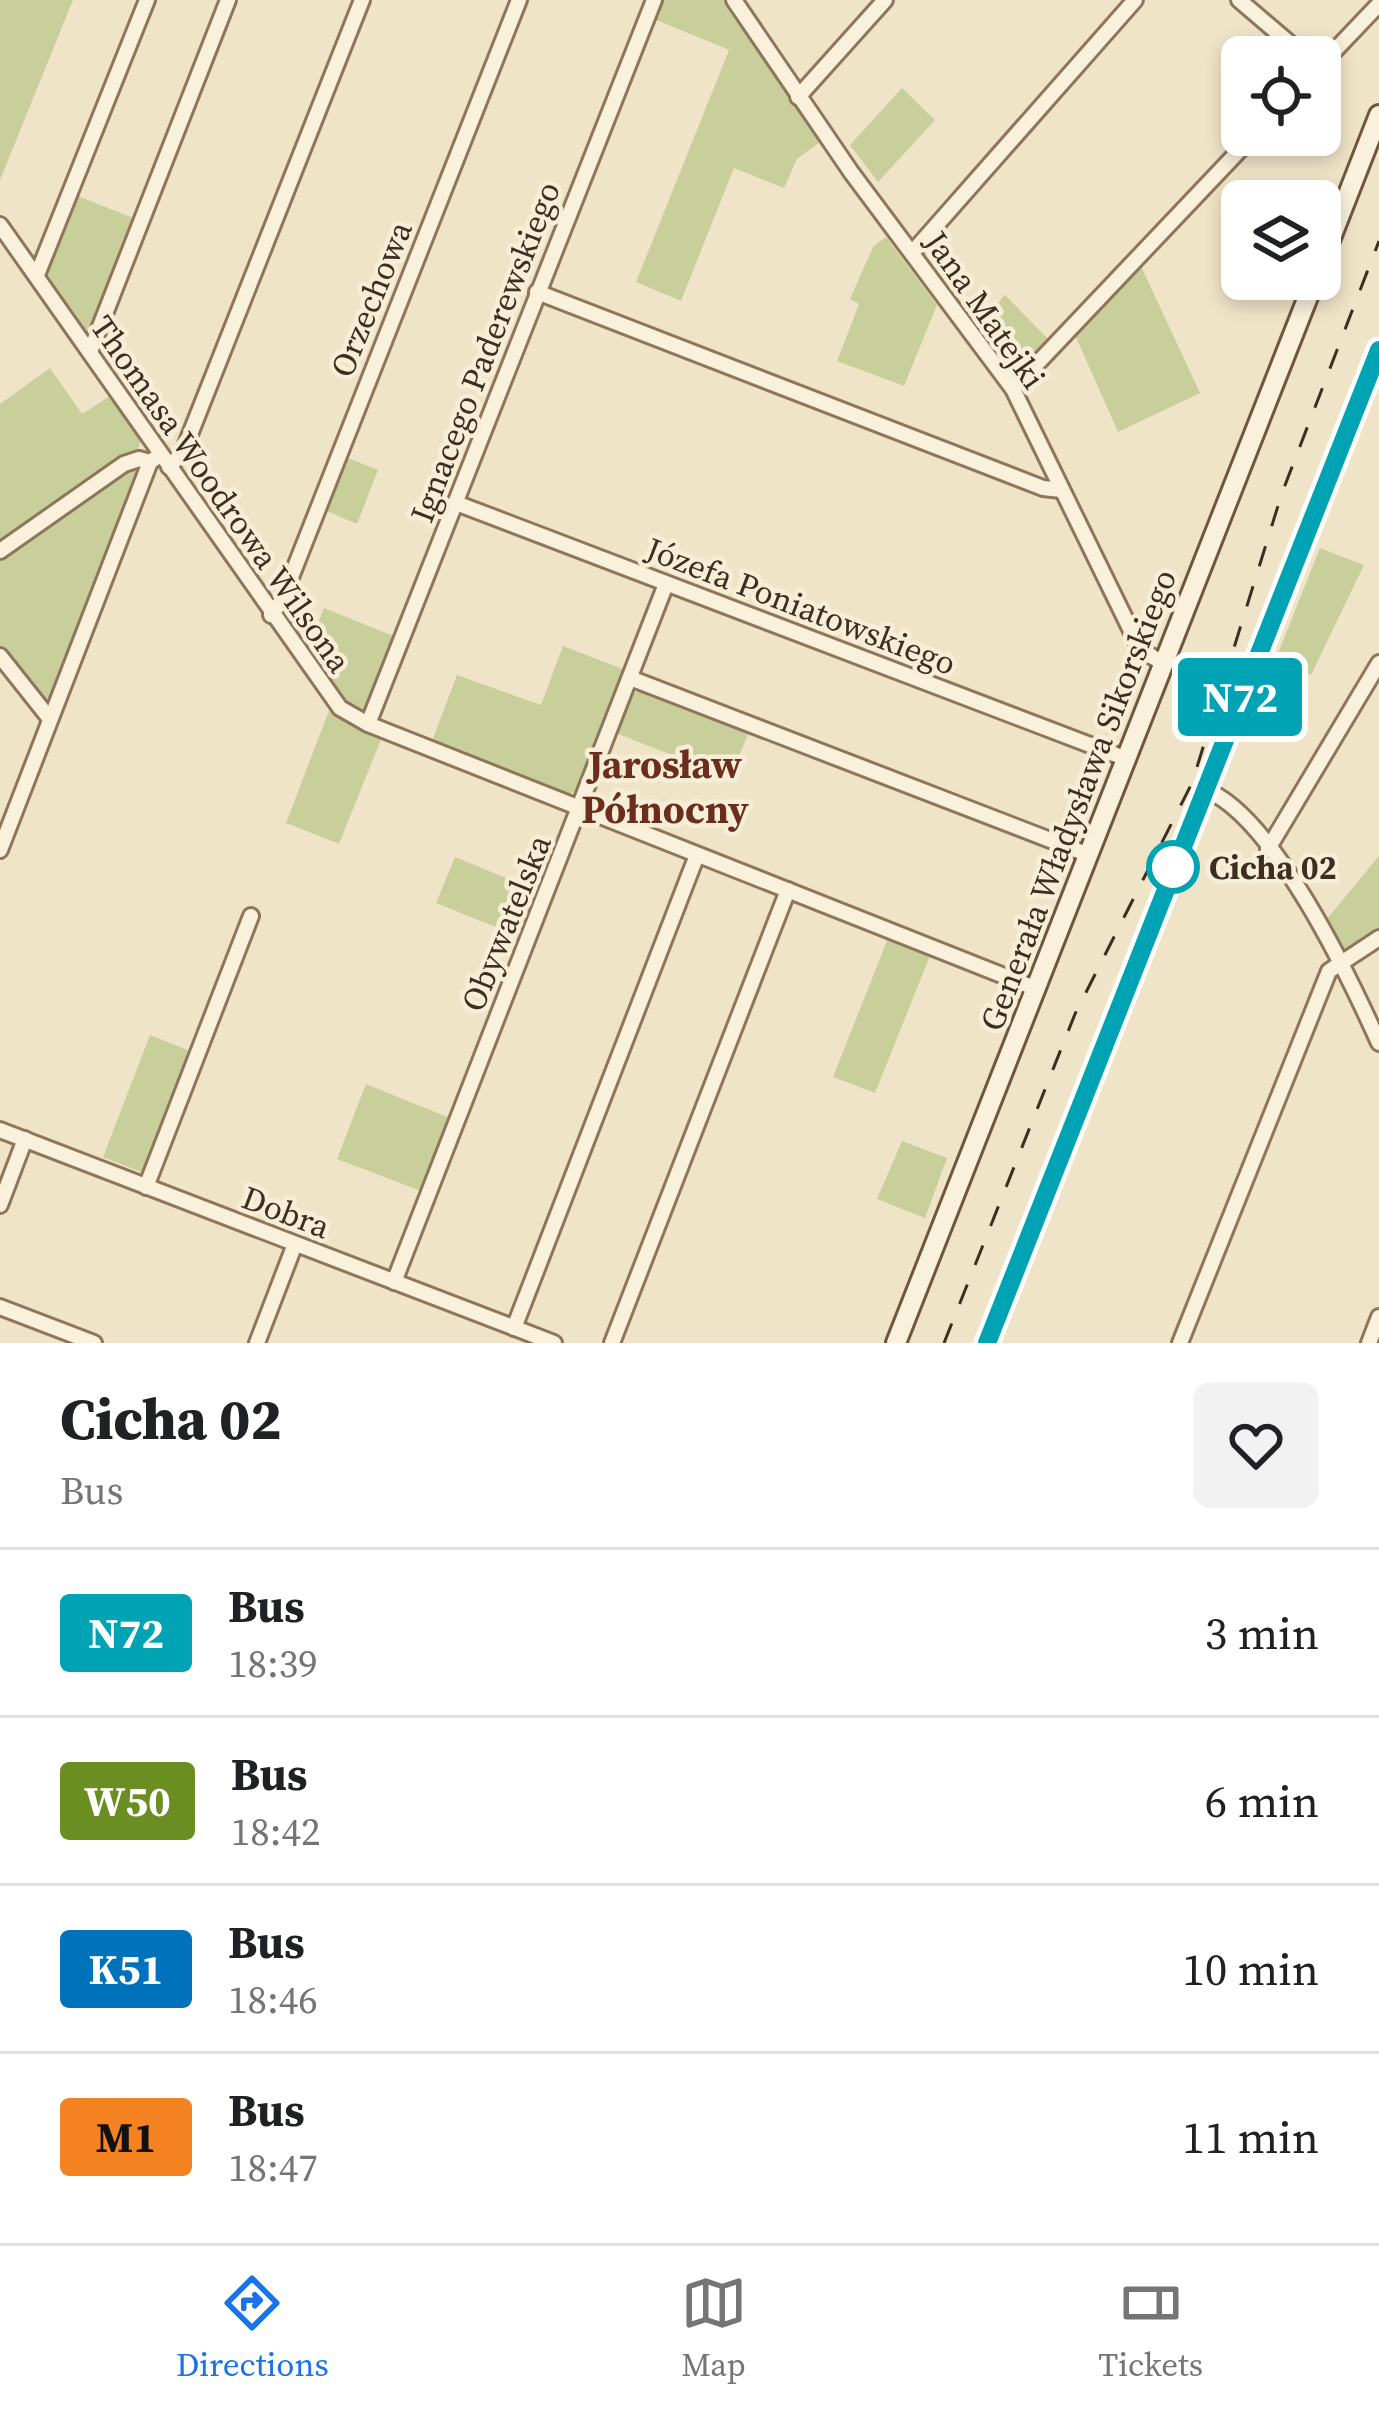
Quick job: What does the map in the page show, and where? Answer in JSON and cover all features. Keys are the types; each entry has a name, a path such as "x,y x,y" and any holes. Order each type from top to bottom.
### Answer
{"main road":[{"path":"1341,213 1379,116"},
{"name":"Generała Władysława Sikorskiego","path":"896,1343 1307,300"},
{"path":"987,1343 1379,350"}],"street":[{"path":"37,275 147,0"},
{"path":"90,352 228,0"},
{"path":"0,551 124,464 160,461 183,452 362,0"},
{"name":"Orzechowa","path":"271,615 282,600 519,0"},
{"name":"Ignacego Paderewskiego","path":"368,724 654,0"},
{"name":"Jana Matejki","path":"734,0 798,97 1013,389 1140,649 1164,664"},
{"path":"798,97 885,0"},
{"path":"911,253 1135,0"},
{"path":"1239,0 1281,36"},
{"path":"1341,44 1379,4"},
{"path":"1013,389 1234,156"},
{"name":"Thomasa Woodrowa Wilsona","path":"3,234 37,275 160,461 326,693 368,724 1037,989"},
{"path":"537,292 1043,488 1061,490"},
{"path":"0,850 50,718 160,461"},
{"name":"Józefa Poniatowskiego","path":"456,503 1126,759"},
{"name":"Obywatelska","path":"394,1282 666,584"},
{"path":"0,656 50,718"},
{"path":"1268,850 1379,663"},
{"path":"630,678 1089,855"},
{"path":"1204,789 1235,806 1268,850 1342,964 1379,1043"},
{"path":"514,1328 697,855"},
{"path":"612,1343 788,890"},
{"path":"146,1187 250,916"},
{"path":"1180,1343 1329,970 1379,938"},
{"name":"Dobra","path":"0,1130 554,1343"},
{"path":"0,1205 25,1139"},
{"path":"257,1343 295,1244"},
{"path":"0,1307 94,1343"},
{"path":"1369,1343 1379,1317"}],"green space":[{"path":"0,0 73,0 0,180"},
{"path":"662,0 724,0 820,142 797,159 784,188 734,168 681,301 636,282 729,50 654,19"},
{"path":"902,88 935,120 878,182 850,145"},
{"path":"75,195 136,219 87,341 42,279"},
{"path":"886,237 937,305 904,386 837,361 859,304 850,299 873,247"},
{"path":"1140,264 1200,393 1118,432 1075,335"},
{"path":"1005,295 1051,342 1014,377 974,330"},
{"path":"50,368 82,414 113,394 142,435 138,451 0,549 0,404"},
{"path":"345,457 378,470 357,524 324,510"},
{"path":"134,465 141,468 49,711 0,645 0,560"},
{"path":"1320,548 1364,565 1311,675 1275,661"},
{"path":"324,608 396,637 368,711 348,707 306,655"},
{"path":"563,646 625,670 578,790 567,795 432,741 457,675 541,705"},
{"path":"641,690 749,732 730,778 616,733 630,695"},
{"path":"330,708 343,721 382,737 339,844 286,823"},
{"path":"1379,856 1379,932 1346,952 1327,919"},
{"path":"455,857 541,892 523,938 436,903"},
{"path":"889,936 931,953 875,1093 833,1077"},
{"path":"150,1035 193,1052 146,1174 103,1157"},
{"path":"366,1084 450,1118 421,1191 337,1159"},
{"path":"902,1141 947,1158 925,1218 877,1199"}],"railway":[{"path":"944,1343 1075,1014 1192,783 1282,493 1379,241"}],"bus line":[{"name":"N72","path":"987,1343 1379,350"}],"place":[{"name":"Cicha 02","path":"1173,867"}],"district":[{"name":"Jarosław Północny","path":"665,786"}]}
